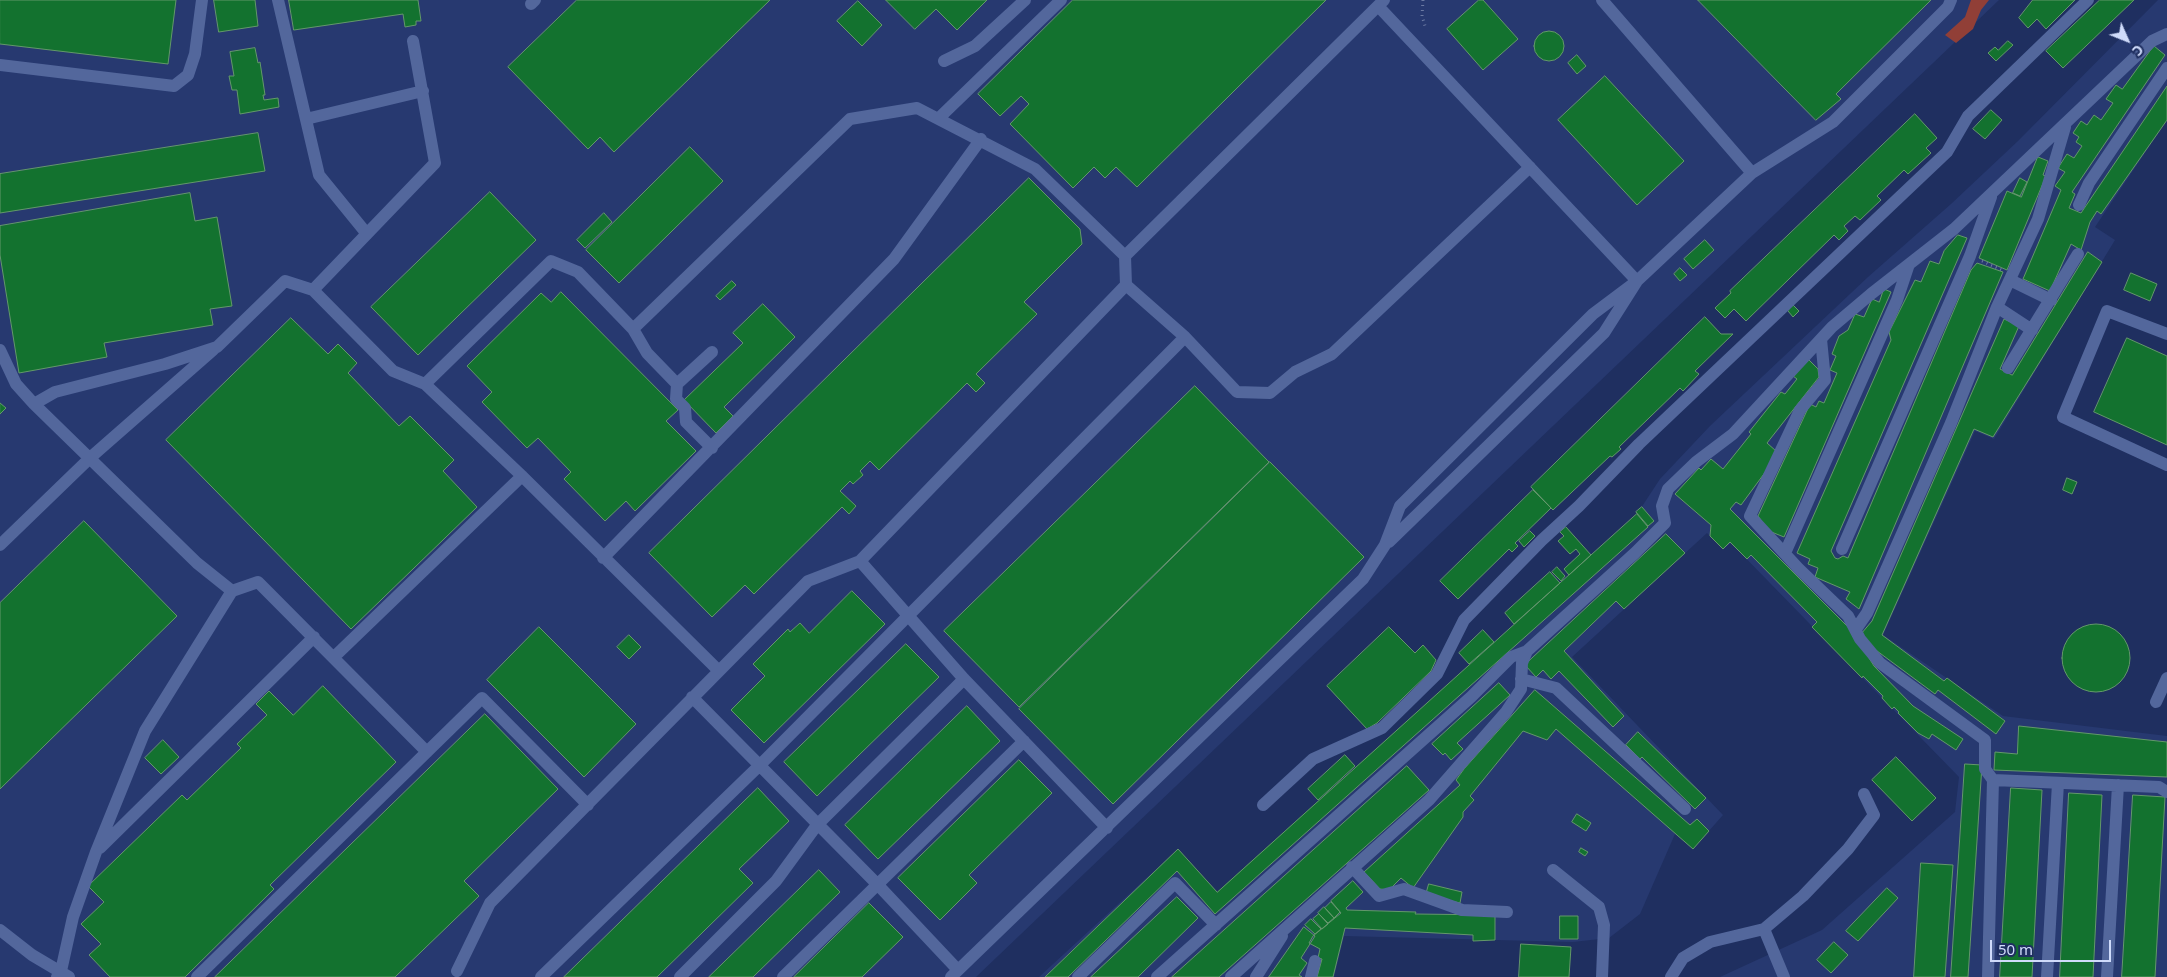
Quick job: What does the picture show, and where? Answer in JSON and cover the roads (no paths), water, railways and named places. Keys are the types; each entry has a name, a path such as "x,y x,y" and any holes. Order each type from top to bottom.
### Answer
{"lane":[{"path":"0,65 174,86 188,75 195,54 202,0"},
{"path":"278,0 319,175 367,234"},
{"path":"944,62 975,46 1025,0"},
{"path":"939,118 1060,0"},
{"path":"1602,0 1752,173"},
{"path":"692,698 878,885 954,974 1363,580 1385,545 1400,506 1593,314 1637,281 1752,173 1833,122 1948,7 1951,0"},
{"path":"1263,805 1313,759 1382,728 1436,674 1464,620 1639,444 1947,152 1968,116 2088,0"},
{"path":"1125,256 1381,3 1637,281"},
{"path":"1157,977 1471,697 1511,657 1526,650 1635,553 1666,523 1662,506 1668,489 1696,462 1733,434 1821,339 1864,300 1954,230 2152,41 2167,34"},
{"path":"313,290 435,163 414,41"},
{"path":"2079,205 2089,184 2167,68"},
{"path":"306,118 422,91"},
{"path":"457,975 490,903 808,581 860,560 1126,285 1125,256 1035,169 981,139 917,108 850,119 633,328"},
{"path":"1856,629 1867,613 1947,432 1997,307 2048,191 2054,161 2066,125"},
{"path":"603,558 894,259 981,139"},
{"path":"1126,285 1185,336 1237,392 1270,393 1295,372 1332,354 1530,167"},
{"path":"1842,549 1970,256 1992,194"},
{"path":"2008,368 2078,254"},
{"path":"425,384 551,261 578,272 633,328 647,353 677,384"},
{"path":"1785,553 1897,300 1909,264"},
{"path":"2011,277 2051,300"},
{"path":"0,545 91,457 217,347 285,281 313,290 393,371 425,384 522,476 718,670"},
{"path":"1385,545 1604,333 1637,281"},
{"path":"1997,307 2032,330"},
{"path":"2167,334 2107,311 2063,417 2167,465"},
{"path":"541,977 760,766 1185,336"},
{"path":"1821,339 1825,380 1800,410 1750,516 1848,616 1860,640 1880,663 1909,687 1978,733 1985,740 1985,769 1993,780 1988,977"},
{"path":"34,404 56,392 165,364 217,347"},
{"path":"0,350 16,384 34,404 91,457 198,563 232,591"},
{"path":"712,352 677,384 676,399 685,408 686,422 712,448"},
{"path":"334,657 522,476"},
{"path":"860,560 964,679 1107,828"},
{"path":"0,930 62,975 73,917 96,852 145,731 232,591 258,582 427,752"},
{"path":"96,852 314,637"},
{"path":"1230,977 1428,800 1506,712 1521,689 1522,663 1526,650"},
{"path":"2156,702 2167,678"},
{"path":"680,977 776,881 817,825 964,679"},
{"path":"1521,679 1556,688 1685,809"},
{"path":"197,977 482,698 588,805"},
{"path":"783,977 1024,741"},
{"path":"1993,780 2159,787 2167,792"},
{"path":"2047,977 2058,783"},
{"path":"2107,977 2118,785"},
{"path":"1671,977 1684,958 1710,942 1764,929 1803,896 1848,849 1874,815 1864,794"},
{"path":"1352,867 1379,896 1404,889 1462,910 1507,912"},
{"path":"1553,870 1599,907 1604,925 1602,977"},
{"path":"1078,977 1174,883 1216,925"},
{"path":"1256,977 1290,924"},
{"path":"1764,929 1784,977"},
{"path":"1310,977 1315,961"}]}
